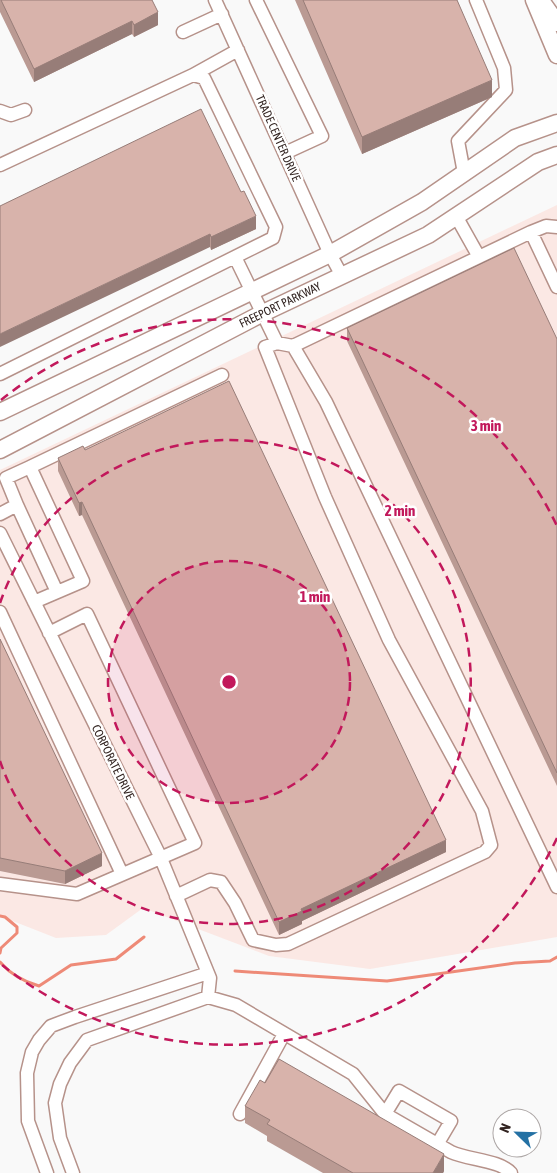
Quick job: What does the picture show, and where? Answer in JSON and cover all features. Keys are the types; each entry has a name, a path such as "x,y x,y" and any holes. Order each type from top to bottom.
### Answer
{"main road":[{"path":"534,0 557,55"},
{"path":"541,0 557,23"},
{"path":"553,124 557,110"},
{"name":"FREEPORT PARKWAY","path":"0,412 330,254 422,202 515,138 553,124"},
{"name":"FREEPORT PARKWAY","path":"0,450 261,314 428,235 538,162 557,155"}],"street":[{"name":"TRADE CENTER DRIVE","path":"216,0 330,254 342,276"},
{"path":"256,0 322,136 285,153"},
{"path":"464,173 458,141 506,90 504,68 476,0"},
{"path":"183,32 222,14"},
{"path":"0,165 193,75 238,50"},
{"path":"0,374 273,238 276,227 204,78 193,75"},
{"path":"0,111 11,115 25,110"},
{"path":"456,216 479,257"},
{"path":"176,896 210,880 222,882 235,902 253,940 276,945 288,944 485,852 490,845 482,811 389,640 325,497 265,348 276,342 293,346 531,232 546,226 557,227"},
{"path":"531,232 557,287"},
{"path":"235,257 276,342"},
{"path":"293,346 334,418 557,887"},
{"path":"57,592 6,478 222,375"},
{"path":"30,467 83,581 34,602"},
{"path":"0,514 17,505"},
{"name":"CORPORATE DRIVE","path":"0,534 160,856 208,973 208,997"},
{"path":"0,612 122,874"},
{"path":"0,884 78,894 160,856 195,843 87,614 49,633"},
{"path":"47,1173 28,1120 27,1073 32,1052 39,1040 51,1026 75,1016 208,973"},
{"path":"73,1173 60,1138 55,1103 60,1084 70,1063 86,1040 208,997 236,1005 353,1074 385,1114 461,1156 505,1166 511,1173"},
{"path":"240,1114 284,1034"},
{"path":"385,1114 399,1091 451,1121 438,1143"}],"shaded area":[{"path":"557,205 557,937 370,969 269,956 143,908 106,935 56,938 0,916 0,470"}],"building":[{"path":"1,0 152,0 158,12 134,25 132,21 34,69"},
{"path":"303,0 457,0 492,80 362,137"},
{"path":"201,109 241,192 244,191 256,216 211,237 210,234 0,334 0,206"},
{"path":"514,248 557,339 557,773 347,328"},
{"path":"229,381 446,840 301,909 302,911 279,922 82,502 79,503 58,458 83,446 85,450"},
{"path":"0,639 102,853 65,871 0,858"},
{"path":"279,1059 444,1154 433,1173 353,1173 267,1124 270,1120 245,1106 260,1080 265,1083"}],"waterway":[{"path":"0,916 5,917 17,927 17,933 1,948 0,953"},
{"path":"0,962 18,977 39,986 71,965 116,959 144,937"},
{"path":"235,971 387,981 515,963 550,961 557,957"}]}
